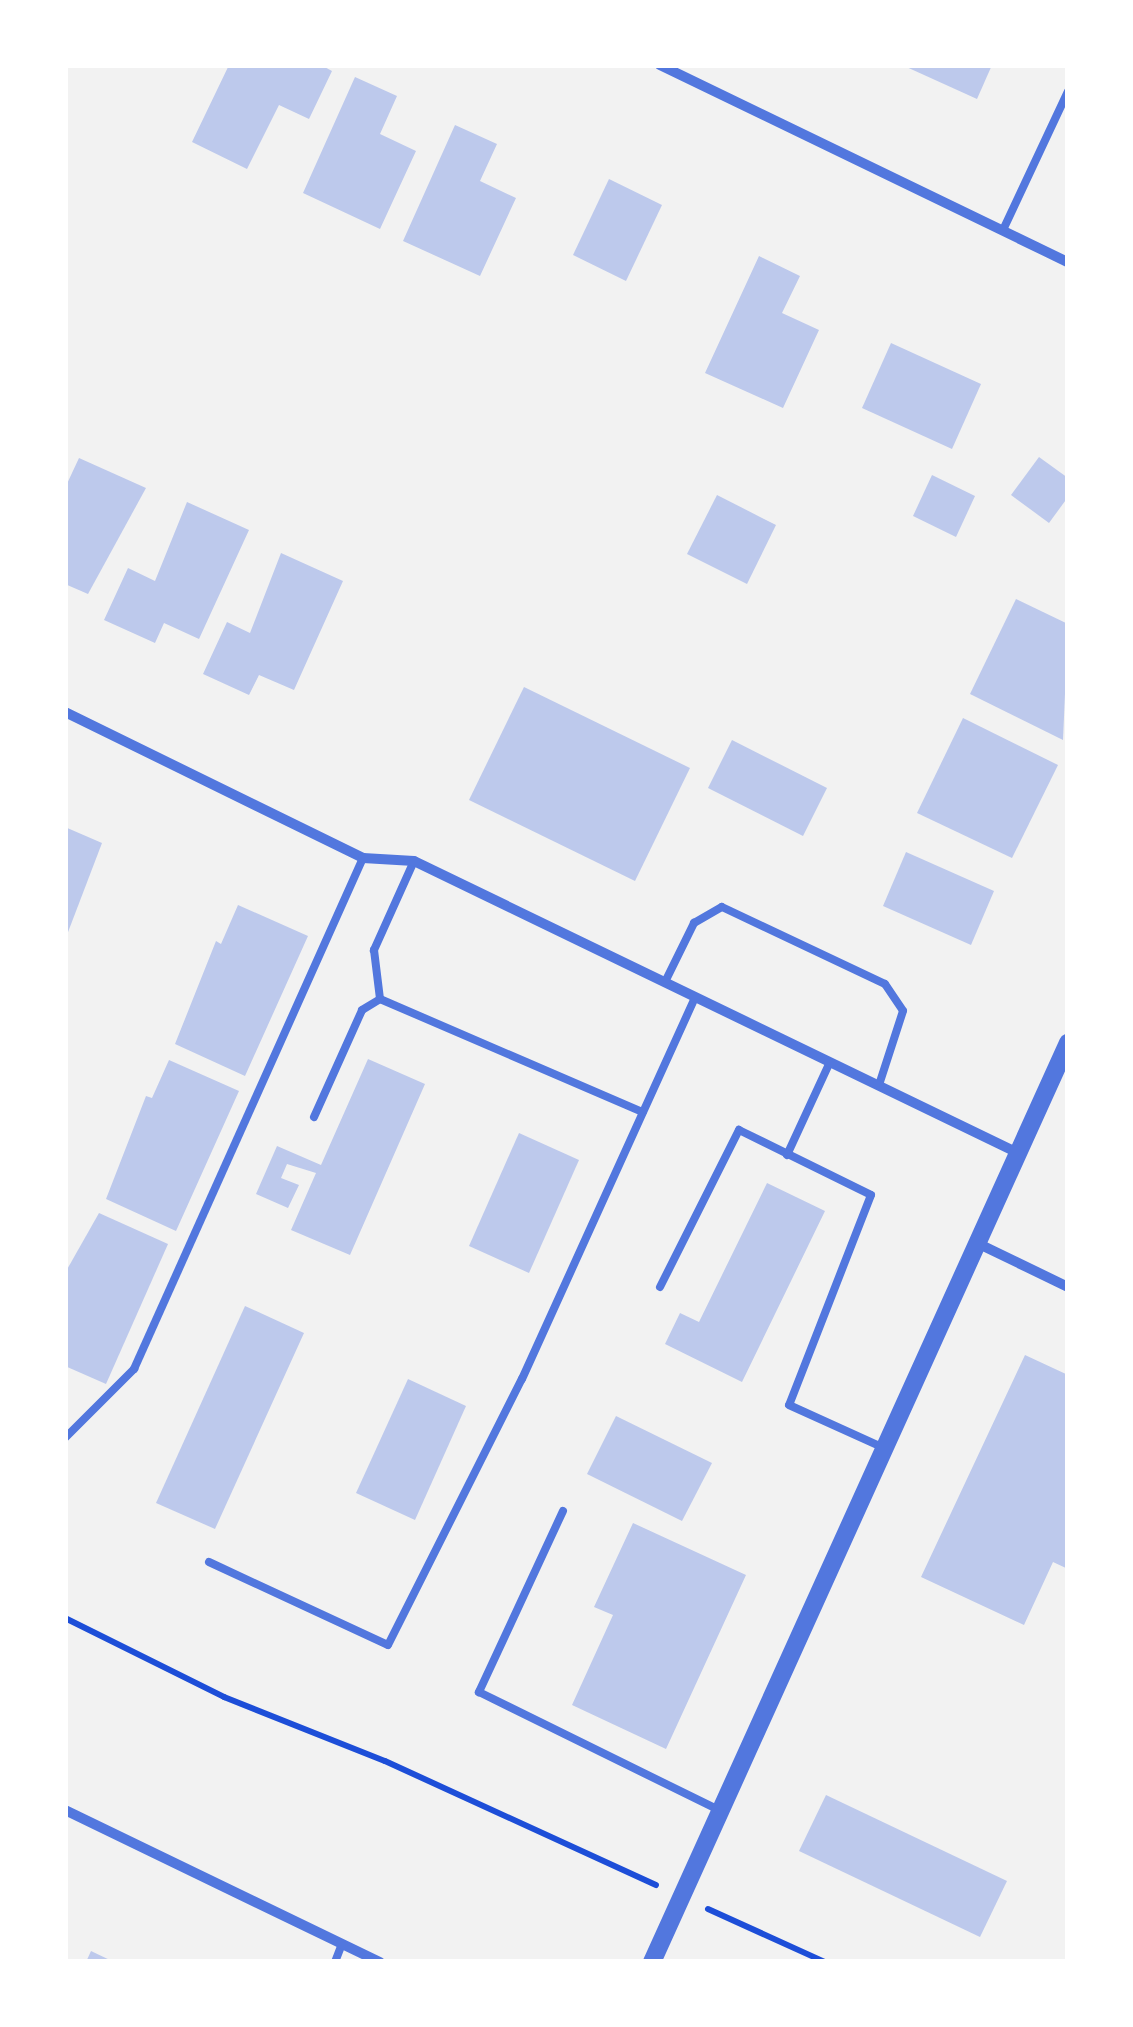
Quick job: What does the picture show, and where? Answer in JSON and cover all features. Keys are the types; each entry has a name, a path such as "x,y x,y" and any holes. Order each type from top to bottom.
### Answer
{"street":[{"path":"660,65 1068,262"},
{"path":"65,712 363,858 414,861 1018,1153"},
{"path":"652,1962 1068,1042"},
{"path":"977,1243 1068,1288"},
{"path":"65,1810 380,1962"}],"lane":[{"path":"1003,230 1068,91"},
{"path":"65,1438 134,1369 363,858"},
{"path":"380,999 374,950 414,861"},
{"path":"665,982 694,924 722,907 886,984 903,1011 879,1085"},
{"path":"209,1562 388,1645 522,1379 695,997"},
{"path":"380,999 642,1112"},
{"path":"314,1116 362,1010 380,999"},
{"path":"787,1154 830,1062"},
{"path":"660,1287 739,1130 870,1195 789,1405 884,1448"},
{"path":"563,1510 479,1692 720,1811"},
{"path":"335,1962 342,1944"}],"path":[{"path":"65,1618 224,1697 384,1761 635,1875"},
{"path":"731,1920 824,1962"}],"building":[{"path":"229,65 321,65 332,71 309,119 279,105 247,169 192,142"},
{"path":"902,65 992,65 977,99"},
{"path":"355,77 397,96 380,134 416,151 380,229 303,193"},
{"path":"455,125 497,144 480,181 516,198 480,276 403,241"},
{"path":"609,179 662,205 626,281 573,255"},
{"path":"759,256 800,276 782,313 819,330 783,408 705,373"},
{"path":"891,343 981,384 952,449 862,408"},
{"path":"1039,457 1068,478 1068,497 1049,523 1011,495"},
{"path":"79,458 146,488 88,594 65,584 65,488"},
{"path":"932,475 975,496 956,537 913,516"},
{"path":"717,495 776,525 747,584 687,554"},
{"path":"187,502 249,530 199,639 164,623 155,643 104,620 128,568 155,581"},
{"path":"281,553 343,581 294,690 259,675 249,695 203,674 227,622 250,633"},
{"path":"1016,599 1068,624 1063,740 970,694"},
{"path":"524,687 690,768 635,881 469,800"},
{"path":"963,718 1058,765 1012,858 917,813"},
{"path":"732,740 827,788 803,836 708,788"},
{"path":"65,827 102,843 65,940"},
{"path":"906,852 994,891 971,945 883,906"},
{"path":"238,905 308,936 245,1076 175,1044 216,941 221,944"},
{"path":"368,1059 425,1084 350,1255 291,1230 316,1173 287,1164 281,1178 299,1185 288,1208 256,1194 277,1146 321,1165"},
{"path":"169,1060 239,1091 176,1231 106,1199 146,1096 152,1098"},
{"path":"519,1133 579,1160 529,1273 469,1246"},
{"path":"767,1183 825,1211 742,1382 665,1344 680,1313 699,1322"},
{"path":"99,1213 168,1244 106,1384 65,1366 65,1273"},
{"path":"245,1306 304,1333 215,1529 156,1503"},
{"path":"1025,1355 1068,1375 1068,1569 1053,1562 1024,1625 921,1577"},
{"path":"408,1379 466,1406 415,1520 356,1493"},
{"path":"616,1416 712,1463 682,1521 587,1474"},
{"path":"633,1523 746,1575 666,1749 572,1705 613,1615 594,1607"},
{"path":"826,1795 1007,1881 980,1937 799,1851"},
{"path":"91,1951 114,1962 86,1962"}]}
